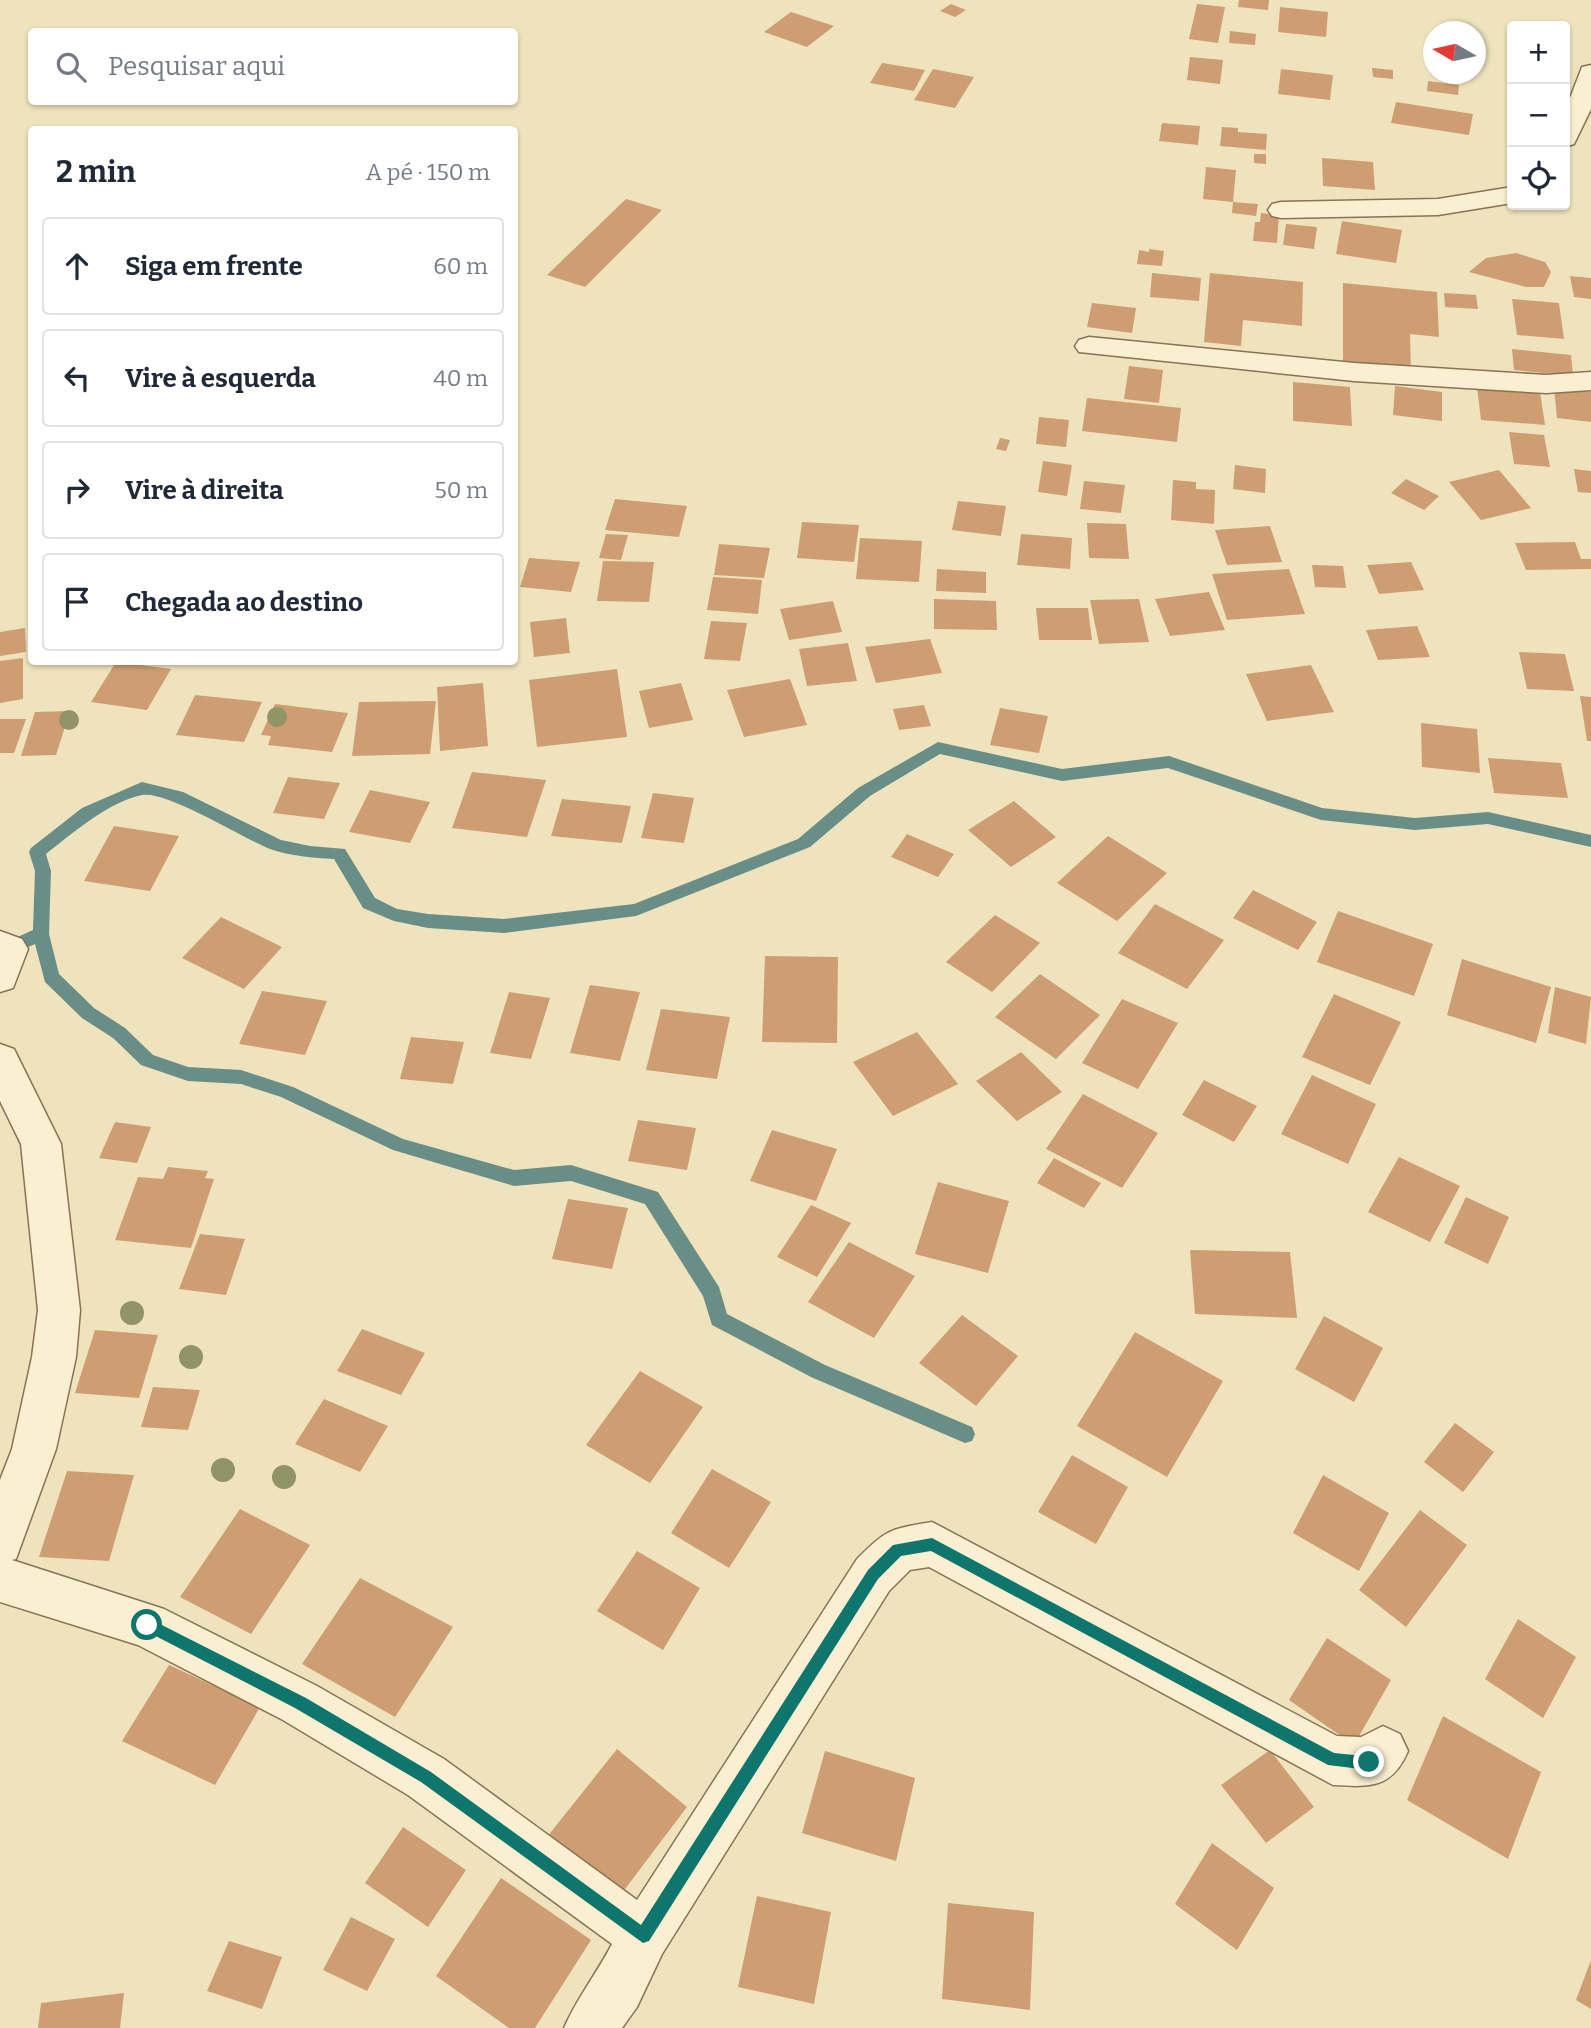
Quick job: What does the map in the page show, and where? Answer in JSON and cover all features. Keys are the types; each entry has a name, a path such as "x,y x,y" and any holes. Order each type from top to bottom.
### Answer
{"street":[{"path":"1570,128 1590,82"},
{"path":"1281,210 1438,207 1507,196"},
{"path":"1089,346 1354,372 1546,384 1591,381"},
{"path":"0,946 9,949 0,977"},
{"path":"0,1060 41,1144 59,1310 54,1357 34,1449 0,1543"},
{"path":"591,2028 618,1988 643,1936 873,1574 898,1550 932,1544 1333,1760 1369,1762 1383,1751"},
{"path":"0,1579 147,1625 300,1703 426,1777 643,1936"}],"building":[{"path":"1239,0 1269,0 1268,10 1238,7"},
{"path":"951,4 966,10 955,17 940,11"},
{"path":"1197,4 1225,7 1218,43 1189,39"},
{"path":"1280,7 1328,12 1326,37 1278,32"},
{"path":"791,12 834,26 807,47 764,32"},
{"path":"1230,31 1256,34 1255,45 1229,43"},
{"path":"1190,57 1223,60 1220,84 1187,80"},
{"path":"882,63 925,70 914,91 870,83"},
{"path":"1372,68 1393,70 1393,79 1373,77"},
{"path":"933,69 974,77 955,108 914,100"},
{"path":"1281,69 1333,75 1330,100 1278,94"},
{"path":"1428,84 1459,85 1458,95 1427,91"},
{"path":"1396,102 1473,114 1469,135 1391,123"},
{"path":"1162,123 1200,126 1198,145 1159,141"},
{"path":"1222,127 1238,128 1238,132 1267,134 1266,150 1220,146"},
{"path":"1254,154 1266,154 1266,164 1254,163"},
{"path":"1322,158 1373,162 1375,190 1323,186"},
{"path":"1206,167 1236,170 1233,202 1203,199"},
{"path":"626,199 662,210 585,287 547,275"},
{"path":"1233,202 1258,204 1256,216 1232,213"},
{"path":"1261,213 1279,215 1277,243 1253,241 1255,222 1260,222"},
{"path":"1342,221 1402,230 1396,263 1336,254"},
{"path":"1286,224 1317,227 1314,249 1283,245"},
{"path":"1149,249 1164,251 1162,266 1137,264 1139,250 1149,252"},
{"path":"1516,253 1545,262 1551,272 1544,287 1526,287 1469,272 1486,258"},
{"path":"1152,273 1201,278 1199,301 1150,297"},
{"path":"1210,273 1303,282 1302,326 1243,320 1241,346 1204,342"},
{"path":"1570,276 1591,278 1591,299 1574,297"},
{"path":"1343,283 1437,292 1439,337 1410,334 1411,373 1343,366"},
{"path":"1444,293 1476,295 1478,309 1445,307"},
{"path":"1512,299 1559,303 1564,339 1517,335"},
{"path":"1092,303 1136,308 1132,333 1087,327"},
{"path":"1512,349 1571,355 1573,376 1514,370"},
{"path":"1129,366 1163,370 1159,403 1124,399"},
{"path":"1293,382 1350,387 1352,426 1293,421"},
{"path":"1395,386 1442,392 1442,421 1393,415"},
{"path":"1477,387 1540,392 1545,425 1481,420"},
{"path":"1554,388 1591,392 1591,422 1557,418"},
{"path":"1087,398 1181,408 1177,442 1082,431"},
{"path":"1039,417 1069,420 1066,447 1036,444"},
{"path":"1509,432 1544,435 1550,467 1514,464"},
{"path":"1000,438 1010,440 1006,451 996,449"},
{"path":"1043,461 1072,465 1067,496 1038,492"},
{"path":"1235,465 1266,469 1265,493 1233,489"},
{"path":"1574,469 1591,471 1591,493 1578,492"},
{"path":"1499,470 1531,508 1481,520 1449,482"},
{"path":"1406,479 1439,496 1424,510 1391,493"},
{"path":"1173,480 1196,482 1196,489 1215,490 1214,524 1171,520"},
{"path":"1084,481 1125,485 1121,513 1080,509"},
{"path":"615,499 687,506 679,537 605,530"},
{"path":"958,501 1006,506 1001,536 952,530"},
{"path":"802,522 859,525 854,562 797,558"},
{"path":"1087,523 1126,524 1129,559 1089,558"},
{"path":"1270,526 1282,562 1227,565 1215,530"},
{"path":"606,534 628,535 621,560 599,558"},
{"path":"1021,534 1072,538 1070,569 1017,565"},
{"path":"860,538 922,541 919,582 856,579"},
{"path":"1575,542 1581,559 1591,559 1591,569 1526,570 1515,543"},
{"path":"719,544 770,548 764,578 714,575"},
{"path":"529,558 580,562 571,592 520,587"},
{"path":"603,561 654,562 649,602 597,601"},
{"path":"1411,562 1424,590 1379,594 1367,565"},
{"path":"1312,565 1343,566 1346,588 1315,587"},
{"path":"937,569 986,572 986,593 936,591"},
{"path":"1289,569 1305,614 1227,620 1212,574"},
{"path":"713,577 762,580 758,614 707,610"},
{"path":"1209,592 1225,630 1170,636 1155,599"},
{"path":"934,599 996,601 997,630 934,629"},
{"path":"1139,599 1149,642 1099,644 1090,600"},
{"path":"833,601 842,632 789,640 780,609"},
{"path":"1036,608 1088,608 1092,640 1039,640"},
{"path":"566,618 570,653 534,657 530,622"},
{"path":"711,621 747,623 740,661 704,659"},
{"path":"1417,626 1430,657 1378,660 1366,630"},
{"path":"25,628 26,652 0,656 0,632"},
{"path":"930,639 942,673 876,683 865,647"},
{"path":"848,643 857,681 807,686 799,649"},
{"path":"1519,652 1565,654 1574,691 1527,689"},
{"path":"23,658 23,699 0,703 0,661"},
{"path":"114,665 171,669 147,710 91,702"},
{"path":"1311,665 1334,712 1267,721 1246,674"},
{"path":"617,669 627,737 537,747 529,680"},
{"path":"790,679 807,725 744,737 727,690"},
{"path":"483,683 488,746 440,751 437,687"},
{"path":"681,683 693,720 649,728 639,691"},
{"path":"195,695 262,702 244,742 176,735"},
{"path":"1580,696 1591,697 1591,741 1587,741"},
{"path":"436,701 430,754 352,756 359,702"},
{"path":"275,704 348,713 332,752 268,745 271,736 261,735"},
{"path":"924,705 931,726 899,730 893,709"},
{"path":"1000,708 1048,716 1039,753 990,745"},
{"path":"70,711 56,755 21,756 35,712"},
{"path":"0,719 26,719 14,753 0,753"},
{"path":"1421,723 1477,729 1480,773 1422,767"},
{"path":"1488,758 1561,763 1568,798 1494,793"},
{"path":"472,772 546,780 527,837 452,828"},
{"path":"288,777 340,783 324,819 273,813"},
{"path":"370,790 430,802 410,843 349,832"},
{"path":"653,793 694,798 684,843 641,838"},
{"path":"562,799 631,806 622,843 551,836"},
{"path":"1014,801 1056,837 1011,867 968,830"},
{"path":"114,826 179,836 150,891 84,881"},
{"path":"907,834 954,854 938,877 891,857"},
{"path":"1108,836 1167,873 1117,921 1057,883"},
{"path":"1253,890 1317,922 1298,950 1233,918"},
{"path":"1155,904 1224,940 1187,989 1118,953"},
{"path":"1338,911 1433,944 1414,996 1317,962"},
{"path":"995,915 1040,943 992,992 946,962"},
{"path":"221,917 282,947 244,989 182,958"},
{"path":"765,956 838,957 837,1043 762,1042"},
{"path":"1462,959 1551,987 1536,1043 1447,1015"},
{"path":"1040,974 1100,1015 1056,1059 995,1017"},
{"path":"590,985 640,992 620,1061 570,1053"},
{"path":"1555,987 1591,997 1586,1044 1548,1033"},
{"path":"262,991 327,1001 305,1055 239,1044"},
{"path":"509,992 550,998 531,1059 490,1053"},
{"path":"1334,994 1401,1022 1370,1085 1302,1057"},
{"path":"1122,999 1178,1023 1138,1089 1082,1063"},
{"path":"661,1009 730,1017 717,1079 646,1070"},
{"path":"917,1032 958,1084 893,1116 853,1062"},
{"path":"411,1037 464,1042 453,1084 400,1079"},
{"path":"1021,1052 1062,1092 1017,1121 976,1081"},
{"path":"1312,1075 1376,1104 1348,1164 1281,1134"},
{"path":"1204,1080 1257,1106 1234,1142 1182,1115"},
{"path":"1083,1094 1158,1133 1122,1188 1046,1149"},
{"path":"638,1120 696,1128 687,1170 628,1161"},
{"path":"115,1122 151,1127 137,1163 99,1158"},
{"path":"772,1130 837,1149 816,1201 750,1181"},
{"path":"1399,1157 1460,1186 1430,1242 1368,1212"},
{"path":"1054,1158 1101,1183 1084,1208 1037,1183"},
{"path":"168,1167 208,1171 205,1178 214,1179 191,1248 115,1240 138,1177 163,1179"},
{"path":"938,1182 1009,1201 988,1273 915,1254"},
{"path":"1466,1197 1509,1217 1488,1264 1444,1243"},
{"path":"568,1199 628,1208 612,1269 552,1259"},
{"path":"811,1205 851,1223 817,1277 777,1257"},
{"path":"200,1234 245,1239 226,1295 179,1289"},
{"path":"849,1242 915,1276 874,1338 808,1302"},
{"path":"1190,1250 1290,1252 1297,1318 1195,1314"},
{"path":"962,1315 1018,1356 976,1406 919,1363"},
{"path":"1324,1316 1383,1348 1354,1402 1295,1369"},
{"path":"362,1329 425,1353 401,1395 337,1371"},
{"path":"95,1330 158,1335 139,1398 75,1393"},
{"path":"1135,1332 1223,1381 1167,1477 1077,1426"},
{"path":"640,1371 703,1407 650,1483 586,1445"},
{"path":"153,1387 200,1390 188,1430 141,1427"},
{"path":"324,1399 388,1426 360,1472 295,1444"},
{"path":"1455,1423 1494,1452 1463,1492 1424,1462"},
{"path":"1072,1455 1128,1487 1096,1544 1038,1512"},
{"path":"712,1469 771,1502 729,1568 671,1533"},
{"path":"67,1471 134,1475 109,1561 39,1557"},
{"path":"1323,1475 1389,1513 1359,1571 1293,1533"},
{"path":"240,1509 310,1545 251,1634 180,1597"},
{"path":"1420,1510 1467,1545 1406,1627 1359,1590"},
{"path":"637,1551 700,1588 663,1650 597,1611"},
{"path":"360,1578 453,1627 395,1717 302,1664"},
{"path":"1518,1619 1576,1657 1543,1718 1485,1679"},
{"path":"1327,1638 1391,1680 1354,1745 1289,1700"},
{"path":"169,1665 260,1707 215,1785 122,1741"},
{"path":"1443,1716 1541,1772 1508,1859 1407,1800"},
{"path":"617,1749 687,1807 619,1897 547,1837"},
{"path":"1270,1750 1314,1807 1266,1843 1221,1785"},
{"path":"825,1751 915,1778 896,1861 802,1833"},
{"path":"403,1827 466,1870 428,1927 365,1883"},
{"path":"1212,1843 1274,1888 1237,1950 1175,1904"},
{"path":"501,1878 591,1940 535,2028 509,2028 436,1976"},
{"path":"757,1896 831,1912 814,2004 738,1987"},
{"path":"948,1903 1034,1912 1030,2010 942,1999"},
{"path":"351,1917 395,1939 367,1991 323,1970"},
{"path":"229,1941 282,1957 262,2009 207,1991"},
{"path":"1591,1960 1591,2009 1576,2000"},
{"path":"124,1993 120,2028 38,2028 41,2003"}],"waterway":[{"path":"41,934 43,871 37,852 88,812 142,788 177,796 242,830 278,845 310,852 339,853 369,903 394,915 428,921 504,926 636,910 804,843 864,792 938,748 1062,775 1169,762 1321,814 1415,824 1488,818 1591,841"},
{"path":"0,953 41,934"},
{"path":"41,934 51,977 88,1013 119,1033 147,1060 188,1074 241,1077 287,1092 399,1145 514,1178 571,1173 651,1198 712,1293 719,1319 818,1371 965,1434"}],"route":[{"path":"147,1625 300,1703 426,1777 643,1936 873,1574 898,1550 932,1544 1333,1760 1369,1762"}]}
